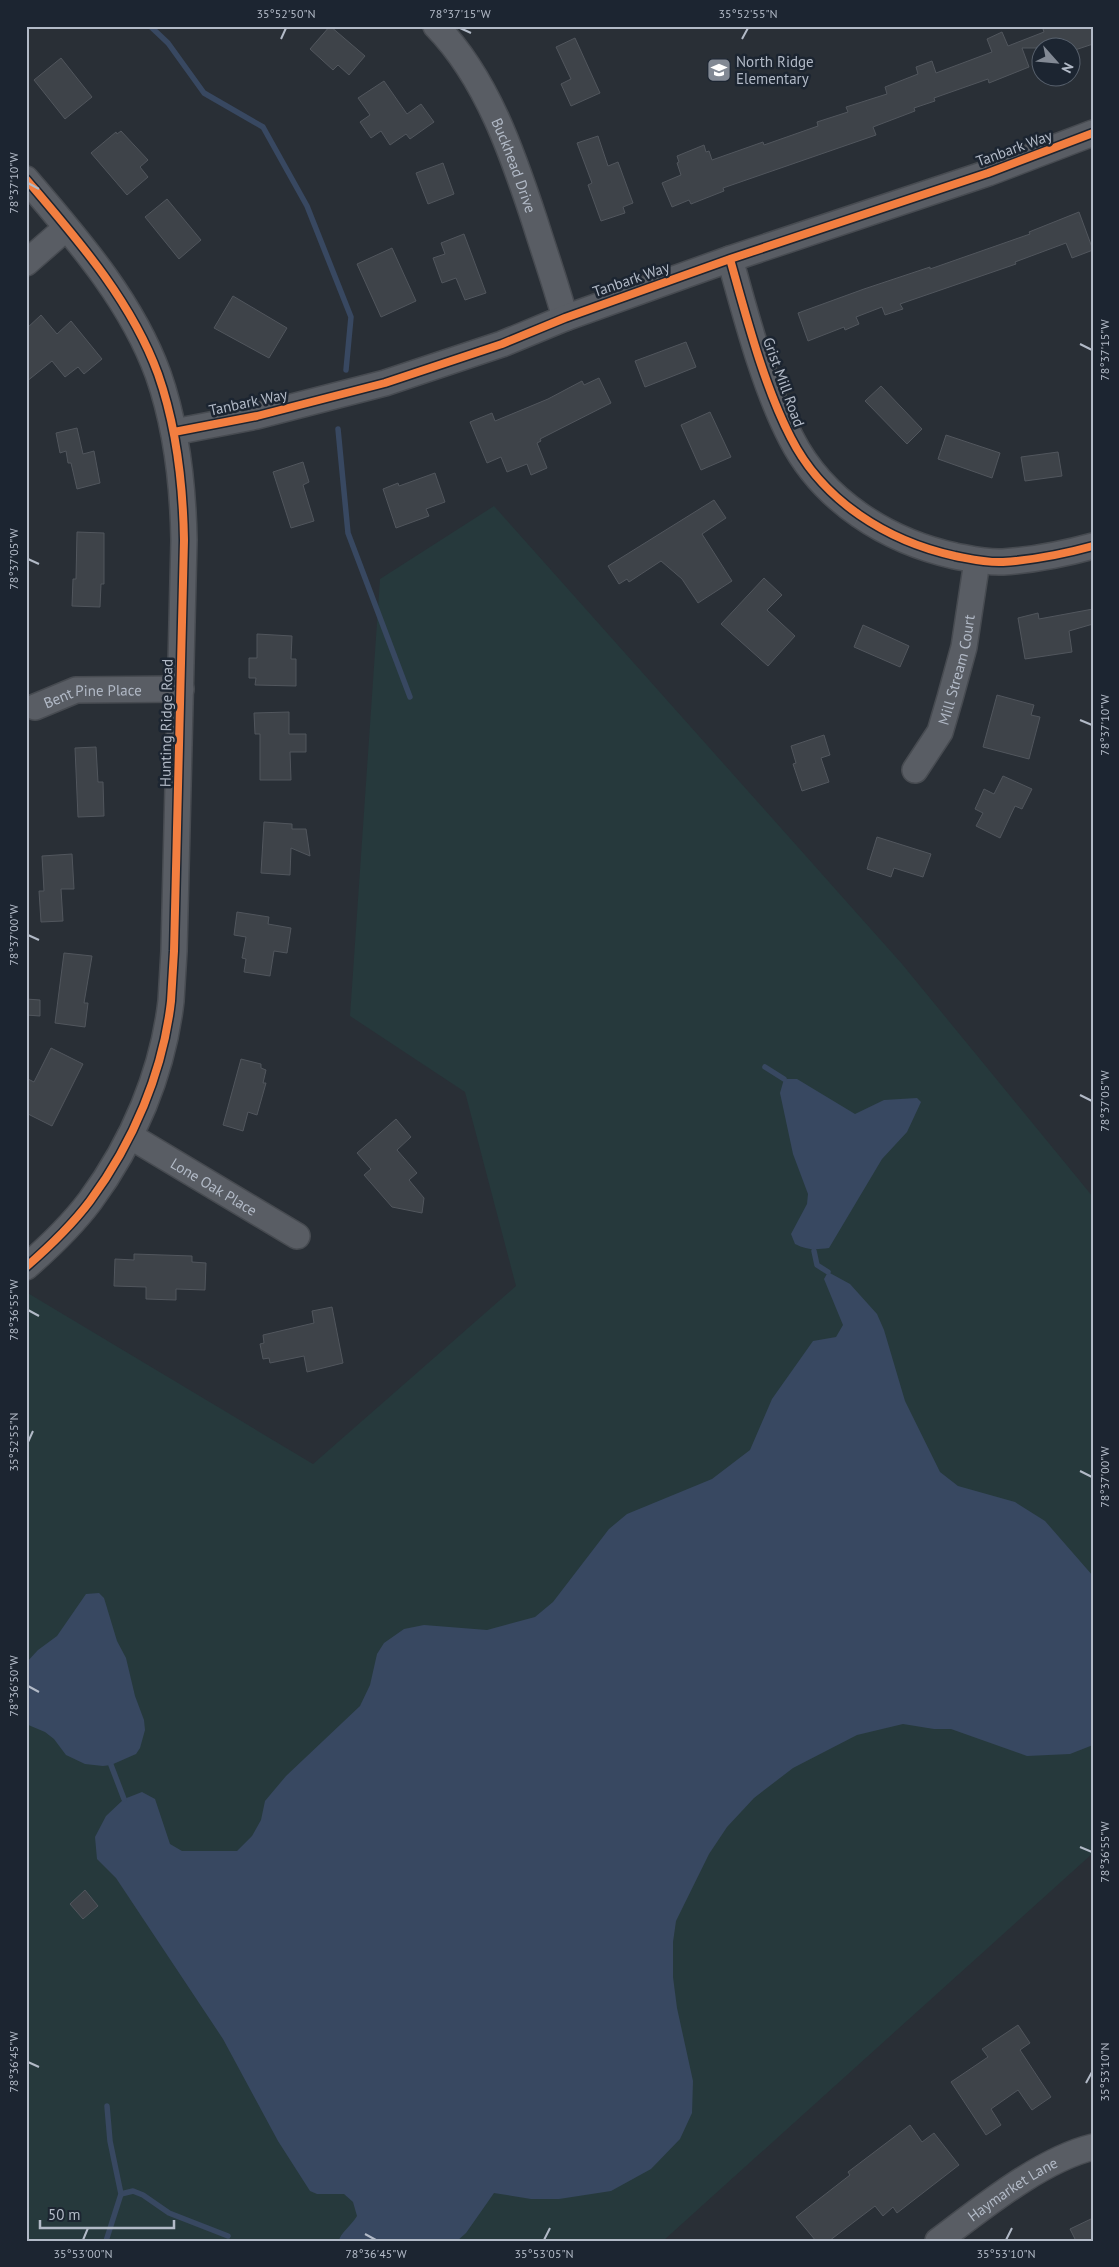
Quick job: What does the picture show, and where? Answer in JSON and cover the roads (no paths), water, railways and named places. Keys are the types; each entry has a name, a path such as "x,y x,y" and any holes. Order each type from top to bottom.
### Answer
{"street":[{"name":"Buckhead Drive","path":"436,26 452,43 487,100 516,162 565,318"},
{"name":"Tanbark Way","path":"174,432 257,416 376,386 502,344 565,318 730,259 988,173 1093,133"},
{"name":"Hunting Ridge Road","path":"26,179 85,250 137,328 158,375 174,432 183,500 177,872 170,1002 157,1067 141,1113 130,1136 90,1201 50,1245 26,1267"},
{"path":"26,263 66,228"},
{"name":"Grist Mill Road","path":"730,259 777,410 791,440 812,470 836,497 865,520 931,551 977,561 1002,562 1041,558 1093,546"},
{"name":"Mill Stream Court","path":"915,770 940,732 948,707 964,647 977,561"},
{"name":"Bent Pine Place","path":"35,707 76,690 181,689"},
{"name":"Lone Oak Place","path":"130,1136 297,1236"},
{"name":"Haymarket Lane","path":"938,2241 1028,2178 1078,2151 1093,2147"}],"water":[{"path":"784,1079 797,1079 855,1114 884,1100 917,1098 921,1102 907,1132 882,1159 829,1248 811,1249 799,1246 795,1244 791,1234 807,1204 808,1194 793,1154 780,1093"},
{"path":"828,1272 850,1284 877,1314 884,1330 905,1401 940,1472 958,1486 1015,1502 1045,1521 1093,1576 1093,1745 1070,1754 1027,1756 951,1729 934,1729 903,1724 857,1735 793,1768 754,1798 727,1827 709,1854 676,1921 673,1942 673,1977 677,2008 693,2081 692,2113 680,2139 651,2169 611,2191 559,2199 531,2199 494,2193 466,2233 457,2241 339,2241 357,2216 353,2202 344,2194 317,2194 310,2191 278,2141 223,2039 116,1878 97,1859 95,1837 106,1816 124,1799 142,1792 155,1799 170,1844 182,1851 237,1851 252,1836 261,1820 265,1801 286,1776 360,1706 370,1685 377,1654 384,1643 404,1629 424,1625 487,1630 535,1617 553,1602 609,1529 627,1514 712,1479 750,1450 772,1399 813,1341 836,1337 843,1325 824,1279"},
{"path":"99,1593 104,1598 117,1641 126,1658 135,1696 144,1720 145,1730 140,1748 136,1754 111,1765 103,1766 85,1764 66,1755 54,1739 45,1732 26,1724 26,1663 38,1650 57,1636 86,1594"}],"waterway":[{"path":"150,26 168,43 204,93 263,127 307,206 351,317 346,370"},
{"path":"338,429 348,533 410,697"},
{"path":"765,1067 784,1079"},
{"path":"814,1251 817,1265 828,1272"},
{"path":"111,1765 124,1799"},
{"path":"106,2241 121,2194 110,2141 107,2106"},
{"path":"121,2194 133,2191 143,2195 169,2213 228,2236"}],"place":[{"name":"North Ridge Elementary","path":"719,70"}]}
